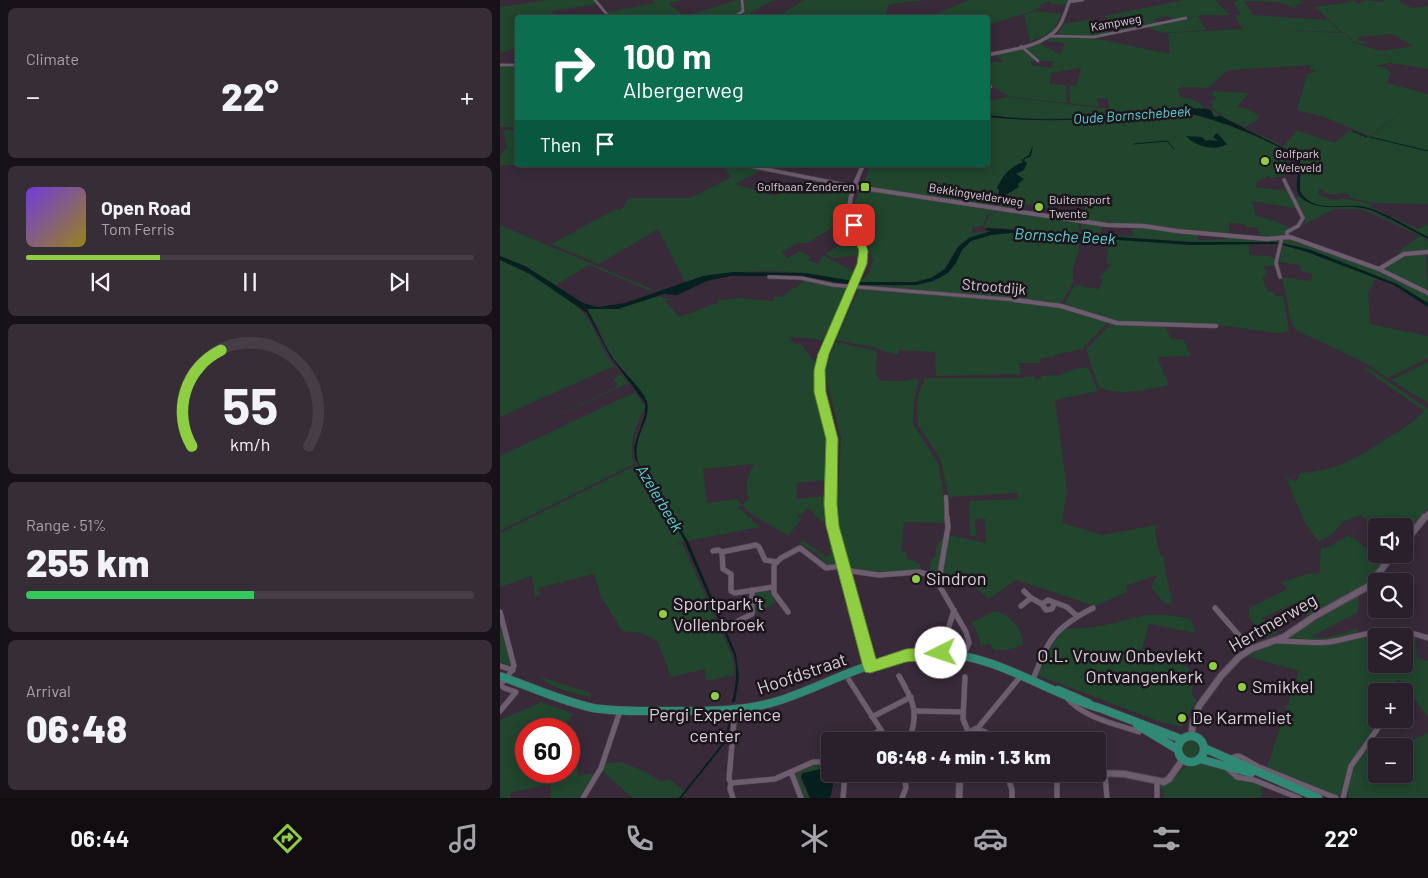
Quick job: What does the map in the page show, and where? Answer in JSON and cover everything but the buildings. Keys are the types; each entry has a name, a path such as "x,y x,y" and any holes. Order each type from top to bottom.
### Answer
{"main road":[{"name":"Hoofdstraat","path":"504,677 583,706 620,711 735,709 778,701 870,667 906,656 941,653 963,656 1020,677 1078,703 1099,708"},
{"name":"Hoofdstraat","path":"1044,687 1066,692 1099,708 1110,717 1131,721 1181,740"},
{"name":"Hoofdstraat","path":"1131,721 1177,749"},
{"path":"1204,748 1204,754 1194,762 1183,759 1177,749 1181,740 1191,737 1198,740 1204,748 1227,762 1318,798"},
{"path":"1200,759 1227,762"}],"street":[{"path":"595,0 608,15"},
{"path":"736,15 742,11 742,0"},
{"path":"990,54 1049,36 1056,30 1070,1 1083,0"},
{"name":"Kampweg","path":"1049,36 1094,37 1186,18"},
{"path":"1021,46 1038,61"},
{"path":"500,65 515,65"},
{"name":"Bekkingvelderweg","path":"755,167 855,186 1107,225 1144,226 1177,231 1282,240 1379,269"},
{"path":"862,167 850,199 849,212 858,234 864,257 819,370 820,392 832,439 831,514 843,568 870,667"},
{"path":"1280,277 1276,263 1282,240 1287,232 1298,226 1303,218 1284,180"},
{"path":"1379,269 1404,254 1428,252"},
{"path":"1379,269 1428,293"},
{"name":"Strootdijk","path":"769,278 801,278 828,284 854,284 1042,302 1117,323 1216,326"},
{"path":"937,579 940,574 948,527 946,498"},
{"path":"1413,532 1428,514"},
{"path":"713,551 718,550 722,552 756,546 759,547 765,560 776,562"},
{"path":"788,612 776,598 773,587 774,565 800,548 826,568 843,568 878,574 921,572 932,575 937,579 969,639 969,644 963,656"},
{"path":"722,552 723,569 731,574 731,591 735,593 773,587"},
{"name":"Hertmerweg","path":"1191,737 1195,716 1206,695 1231,664 1252,649 1275,640 1369,586 1374,582 1385,563"},
{"path":"728,626 752,614 752,590"},
{"path":"1024,591 1031,598 1042,604 1043,608 1052,609 1054,604 1067,606 1077,616"},
{"path":"1022,606 1031,598"},
{"path":"1032,682 1048,644 1064,626 1077,616 1094,608"},
{"path":"1215,608 1252,649"},
{"path":"941,653 954,610"},
{"path":"500,612 514,661 513,670 504,677 500,684 501,687 516,692 500,711"},
{"path":"1275,640 1327,642 1374,631 1388,630 1417,634 1428,638"},
{"path":"500,666 513,670"},
{"path":"899,676 917,711 912,732"},
{"path":"965,677 963,719 968,732 977,729 985,716 1008,694 1020,677"},
{"path":"849,680 881,730 877,732"},
{"path":"872,716 911,697"},
{"name":"Hoofdstraat","path":"1067,698 1069,702 1080,709 1110,717 1139,732"},
{"path":"733,798 729,779 735,709"},
{"path":"583,798 593,785 607,757 620,711"},
{"path":"917,711 963,712"},
{"path":"1342,798 1351,766 1378,728"},
{"path":"977,729 983,732"},
{"path":"1299,798 1254,780 1237,777 1231,773 1227,762 1237,756 1241,757 1336,798"},
{"path":"1106,773 1124,774 1164,782 1169,779 1183,759"},
{"path":"731,783 775,779 813,762 821,762"},
{"path":"791,772 801,798"},
{"path":"843,798 844,782"},
{"path":"902,798 906,788 905,782"},
{"path":"958,782 959,798"},
{"path":"1009,782 1012,798"},
{"path":"1058,782 1058,798"},
{"path":"1103,782 1107,798"},
{"path":"1157,782 1157,798"}],"green space":[{"path":"549,0 595,0 598,4 552,11 553,15 515,15 515,49 500,53 500,7"},
{"path":"652,0 683,0 668,3 683,15 610,15 607,12 655,3"},
{"path":"738,0 741,0 742,11 736,15 687,15"},
{"path":"744,0 774,0 747,15 739,15 744,12"},
{"path":"804,0 926,0 888,5 886,14 883,15 779,15"},
{"path":"969,0 1068,0 1063,11 1065,5 1051,4 1050,1 1041,4 1039,9 990,24 990,15 932,15"},
{"path":"1184,0 1215,0 1230,15 1201,15 1174,20 1166,16 1153,19 1160,23 1121,31 1104,16"},
{"path":"1238,0 1299,0 1304,3 1294,5 1299,9 1278,2 1244,1 1253,15 1328,20 1341,32 1267,30 1344,33 1314,7 1351,2 1351,0 1359,3 1368,0 1381,2 1400,0 1401,3 1412,8 1428,6 1428,69 1391,63 1374,66 1384,67 1391,72 1387,83 1428,94 1428,204 1375,203 1349,198 1350,195 1340,193 1336,195 1324,193 1324,190 1319,189 1318,194 1329,199 1339,200 1341,198 1372,204 1371,207 1418,229 1428,224 1428,237 1369,208 1361,206 1322,206 1306,199 1300,191 1301,170 1298,160 1295,155 1283,147 1297,130 1334,143 1350,130 1370,137 1410,104 1370,136 1324,117 1297,110 1307,74 1316,72 1309,68 1313,65 1228,70 1208,88 1183,87 1177,89 1181,97 1194,100 1205,107 1202,108 1212,109 1220,116 1214,117 1211,110 1205,109 1042,119 990,115 993,114 990,109 990,101 1008,97 1132,112 1109,109 1108,99 1097,98 1099,107 1070,103 1069,85 1076,86 1081,68 1051,73 1049,84 1066,85 1067,103 1011,97 990,83 990,62 1003,62 996,55 1023,48 1037,61 1031,61 1032,65 1052,68 1053,61 1039,61 1024,47 1039,43 1060,54 1065,44 1046,40 1057,35 1064,24 1093,19 1110,33 1089,37 1170,54 1168,33 1242,29 1235,15 1241,15 1233,2","holes":["1346,34 1353,42 1362,44 1368,42 1357,40 1359,37 1392,34 1413,46 1381,51 1352,42"]},
{"path":"1036,11 1062,14 1052,32 1030,42 1024,15"},
{"path":"1198,16 1206,30 1162,33 1145,27"},
{"path":"515,65 515,127 500,127 500,66"},
{"path":"1212,91 1249,93 1236,107 1246,108 1260,116 1256,121 1245,127 1227,119 1213,108 1211,100 1217,99 1213,96"},
{"path":"1172,112 1200,116 1240,130 1279,147 1277,150 1284,156 1288,164 1284,176 1271,178 1268,176 1257,182 1256,187 1288,191 1299,209 1252,201 1256,216 1273,220 1290,228 1284,234 1276,237 1260,237 1258,228 1246,227 1244,224 1229,223 1229,233 1082,220 1085,201 1068,194 1057,195 1058,205 1044,208 1043,204 1020,205 1018,210 862,186 870,167 990,167 990,117 1029,120 1102,119"},
{"path":"1230,122 1282,145 1281,146"},
{"path":"500,130 515,130 515,165 500,165 500,155 507,148 504,131"},
{"path":"723,167 764,169 735,184 774,196 808,179 851,187 846,206 853,234 841,242 831,237 839,232 831,228 808,243 797,243 782,253 788,258 800,251 811,257 808,260 818,264 823,255 856,273 852,281 809,274 758,271 714,275 685,282 655,223 658,229 599,264 551,244 616,209 621,210 629,198 690,198 731,177"},
{"path":"861,188 1000,210 987,215 983,226 973,227 971,233 991,231 972,237 960,244 947,266 936,275 908,283 860,282 868,274 873,260 854,205"},
{"path":"1301,197 1320,206 1353,207 1370,210 1428,239 1423,238 1428,241 1428,252 1413,252 1388,260 1399,254 1398,252 1420,236 1361,209 1334,209 1301,226 1305,221 1304,215 1295,198"},
{"path":"1004,210 1078,222 1080,234 984,227 989,215"},
{"path":"1081,222 1102,226 1100,233 1103,235 1133,236 1132,226 1197,233 1198,240 1228,239 1228,235 1280,240 1279,242 1198,242 1082,235"},
{"path":"500,225 654,290 651,291 589,265 556,285 525,266 500,256"},
{"path":"1011,233 1079,237 1079,250 1073,269 1073,282 1060,304 858,285 900,286 931,281 948,272 962,250 972,241 984,236"},
{"path":"855,236 861,255 833,258 825,254"},
{"path":"1284,238 1377,270 1428,294 1428,303 1397,284 1311,250 1283,243"},
{"path":"1110,239 1192,245 1249,243 1249,255 1269,256 1276,259 1274,266 1264,266 1267,276 1262,278 1268,292 1274,292 1275,296 1283,296 1289,330 1284,333 1275,333 1228,326 1121,322 1064,305 1075,285 1099,289 1103,279 1099,278 1111,265 1106,263"},
{"path":"1283,245 1376,278 1368,293 1370,324 1428,336 1428,358 1388,378 1367,364 1296,330 1291,321 1282,277 1311,281 1312,274 1301,271 1300,265 1279,262"},
{"path":"1426,254 1428,291 1384,270 1384,267 1406,255"},
{"path":"500,260 546,283 578,307 593,327 614,366 500,417"},
{"path":"802,279 849,287 825,340 803,337 795,338 795,336 790,338 794,344 801,344 815,363 817,387 827,422 827,480 797,483 796,499 826,496 828,523 821,521 812,511 806,508 803,514 799,514 798,518 802,518 788,536 751,514 742,505 738,507 760,527 688,541 638,462 636,447 645,423 647,410 643,396 614,359 586,309 618,309 659,296 675,299 665,301 679,317 717,303 719,300 740,298 773,301 775,296 783,297 803,281","holes":["754,464 747,481 749,499 742,505 737,499 707,503 703,469"]},
{"path":"859,288 1054,305 1109,322 1083,349 1054,355 1053,357 1041,358 1040,363 1019,363 1021,374 936,376 935,352 899,350 898,354 893,354 873,347 836,340"},
{"path":"1111,323 1165,325 1171,339 1183,339 1192,356 1157,357 1169,385 1126,392 1099,388 1086,350"},
{"path":"835,342 877,351 876,374 881,381 906,381 916,378 919,380 914,401 913,424 938,463 945,500 946,523 904,522 901,552 906,552 907,558 920,564 921,570 884,572 848,567 837,515 841,438 825,374 827,362"},
{"path":"1428,362 1428,403 1391,380"},
{"path":"1088,367 1098,391 1055,400 1067,489 1062,523 1102,535 1156,525 1155,534 1160,554 1163,556 1172,605 1164,603 1151,587 1157,575 1126,586 1127,592 1095,606 1016,580 989,599 969,583 943,583 942,576 949,535 986,543 985,518 975,519 976,536 970,536 969,501 1018,499 1017,493 949,497 940,458 918,425 917,399 925,378 1018,378 1035,376 1035,379 1041,379 1041,376 1060,375 1071,370"},
{"path":"1363,368 1370,369 1428,409 1428,508 1413,526 1413,518 1368,518 1368,520 1360,515 1342,523 1332,534 1318,541 1305,523 1286,478 1296,481 1300,473 1324,470 1354,459 1404,428 1424,411"},
{"path":"621,374 628,383 500,443 618,386 613,379"},
{"path":"635,392 645,407 632,442 634,464 500,531 500,456"},
{"path":"638,464 686,540 672,546 682,543 730,652 734,664 734,675 706,681 705,669 671,677 658,642 642,633 622,631 601,596 594,574 539,588 540,595 535,597 532,576 500,587 500,533"},
{"path":"945,534 937,575 929,571 932,558 937,555 935,552 938,543"},
{"path":"1349,535 1368,549 1366,552 1368,553 1368,563 1381,563 1376,573 1368,573 1367,585 1310,618 1296,603 1262,618 1269,627 1272,625 1279,632 1267,638 1249,618 1249,608 1288,589 1281,582 1311,573 1319,574 1321,548 1328,547"},
{"path":"830,536 837,563 828,565 813,551 798,543 804,541 826,557 831,554 828,537"},
{"path":"769,590 776,602 760,613 754,613 754,594 756,591"},
{"path":"1359,595 1358,612 1311,637 1325,638 1358,629 1357,633 1328,641 1283,640"},
{"path":"994,611 1010,618 1021,634 1023,645 1006,650 994,650 990,644 981,645 976,629 971,623"},
{"path":"1148,615 1168,615 1191,619 1196,633 1149,624 1142,649 1175,658 1192,671 1192,695 1197,700 1182,727 1158,721 1037,675 1040,664 1064,628 1096,627"},
{"path":"500,626 513,667 500,662"},
{"path":"1413,635 1415,635 1417,658 1428,661 1428,717 1413,697 1413,683 1402,683 1400,680 1391,683 1368,683 1368,728 1375,728 1349,764 1341,794 1338,797 1267,767 1299,671 1247,656 1276,643 1329,645 1368,636 1368,673 1413,673"},
{"path":"540,677 592,693 590,697 557,688"},
{"path":"542,702 573,714 570,718 515,718 515,783 580,783 580,776 595,773 579,798 551,798 550,784 510,793 510,798 500,798 500,720"},
{"path":"1428,733 1428,798 1349,798 1347,791 1349,776 1368,745 1368,783 1413,783 1413,740"},
{"path":"1191,739 1198,742 1201,749 1198,756 1191,759 1184,756 1181,749 1184,742"},
{"path":"621,762 644,771 661,782 670,779 686,793 682,798 633,798 602,771 606,763"},
{"path":"1204,762 1227,770 1236,778 1261,784 1262,798 1159,798 1164,797 1163,789 1158,789 1160,785 1171,782 1187,765"},
{"path":"821,765 821,769 803,773 800,779 810,798 803,798 796,774 811,766"}],"water":[{"name":"Oude Bornschebeek","path":"1196,108 1211,110 1214,117 1220,116 1295,154 1300,162 1300,191 1313,203 1330,206 1357,206 1373,209 1397,220 1428,237 1428,239 1371,210 1355,207 1325,207 1311,204 1304,200 1298,192 1298,167 1292,155 1249,133 1201,116 1170,112 1078,120 1033,120 990,117 990,115 1035,119 1067,119"},
{"path":"1217,133 1227,144 1217,148 1205,147 1195,143 1186,136 1202,137 1206,141 1218,141 1213,137"},
{"path":"1033,145 1031,156 1023,160 1027,163 1024,170 1016,174 1024,179 1018,184 1019,187 1001,198 998,195 999,190 997,188 1001,180 1010,170 1023,162 1021,160 1029,155"},
{"name":"Bornsche Beek","path":"987,228 1189,242 1277,242 1311,250 1397,284 1428,303 1428,307 1394,285 1307,252 1279,244 1192,245 1011,233 991,235 971,241 962,250 956,263 948,273 933,281 916,285 851,285 801,276 730,276 707,281 677,295 664,294 618,309 587,309 606,348 637,386 647,402 647,415 637,444 638,462 688,541 736,654 739,677 735,702 732,702 736,678 734,655 684,540 635,458 634,447 645,414 645,403 610,356 587,313 530,274 500,260 500,256 525,266 583,303 598,307 625,303 703,276 733,272 804,273 860,282 915,282 931,278 945,269 958,247 969,238 991,231 985,230"},
{"path":"821,769 821,782 833,782 830,798 810,798 801,776 803,773"}],"waterway":[{"path":"1352,131 1367,137"},
{"path":"1370,137 1428,151"},
{"path":"1134,144 1167,141 1174,149"},
{"name":"Azelerbeek","path":"680,798 724,743 731,719"}],"place":[{"name":"Golfpark Weleveld","path":"1265,161"},
{"name":"Golfbaan Zenderen","path":"865,187"},
{"name":"Buitensport Twente","path":"1039,207"},
{"name":"Sindron","path":"916,579"},
{"name":"Sportpark 't Vollenbroek","path":"663,614"},
{"name":"O.L. Vrouw Onbevlekt Ontvangenkerk","path":"1213,666"},
{"name":"Smikkel","path":"1242,687"},
{"name":"Pergi Experience center","path":"715,696"},
{"name":"De Karmeliet","path":"1182,718"}],"route":[{"path":"854,225 864,257 819,370 820,392 832,439 830,504 832,526 870,667 906,656 941,653"}]}
